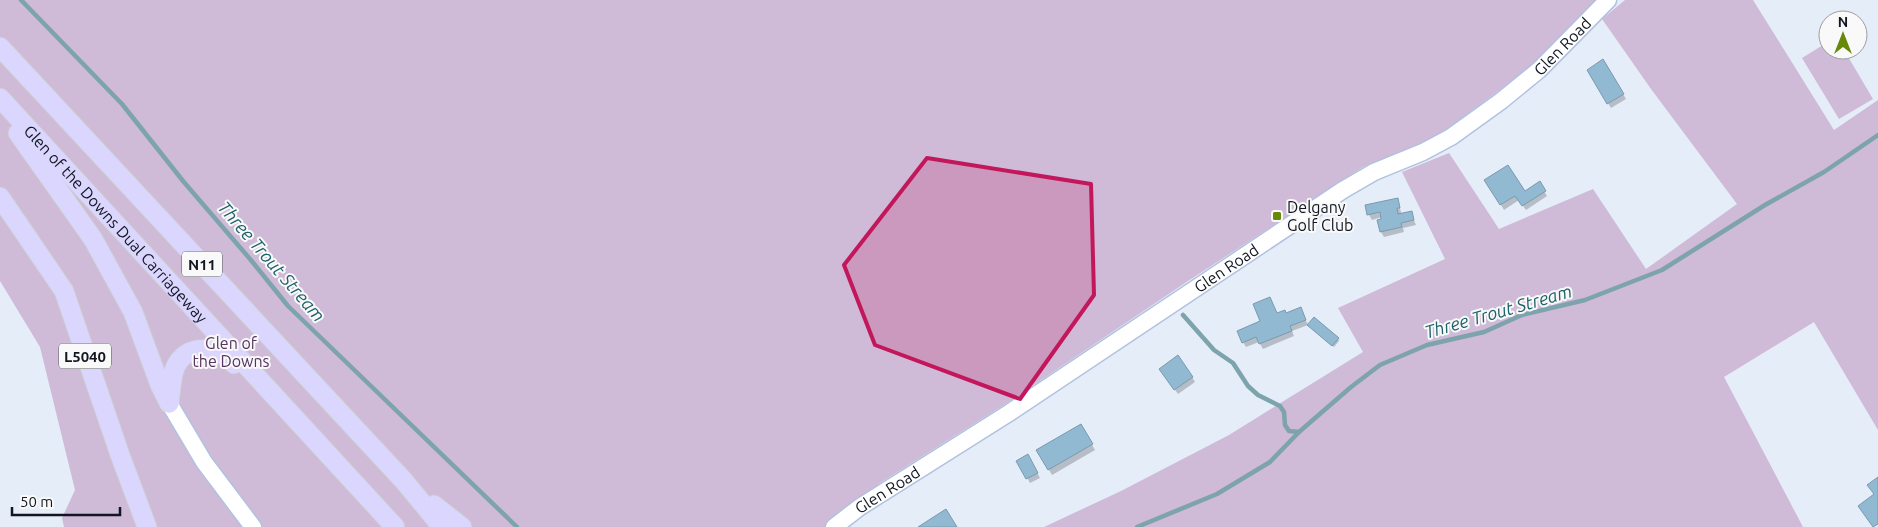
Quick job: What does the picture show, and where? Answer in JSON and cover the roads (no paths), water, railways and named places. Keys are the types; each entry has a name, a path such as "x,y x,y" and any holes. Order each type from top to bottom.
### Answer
{"highway":[{"name":"N11","path":"0,47 404,481 442,527"},
{"name":"Glen of the Downs Dual Carriageway","path":"0,98 333,460"},
{"path":"0,112 24,139 93,239 133,312 160,385 169,403"},
{"name":"L5040","path":"0,197 64,292 147,527"},
{"name":"N11","path":"169,403 175,369 184,356 198,349 219,352 232,361 299,437 333,460 395,527"},
{"name":"N11","path":"404,481 462,527"}],"main road":[{"name":"Glen Road","path":"834,527 860,507 1009,413 1343,190 1374,172 1423,152 1452,137 1539,70 1608,0"},
{"path":"169,403 204,462 253,527"}],"waterway":[{"name":"Three Trout Stream","path":"21,0 122,104 183,181 288,306 517,527"},
{"name":"Three Trout Stream","path":"1137,527 1217,494 1270,462 1299,432 1351,387 1380,365 1427,345 1484,332 1522,315 1585,300 1662,270 1765,205 1824,172 1878,135"},
{"path":"1183,315 1214,350 1233,363 1248,386 1258,395 1280,406 1284,412 1285,425 1289,431 1299,432"}],"place":[{"name":"Delgany Golf Club","path":"1277,216"}],"park label":[{"name":"Glen of the Downs","path":"231,352"}]}
